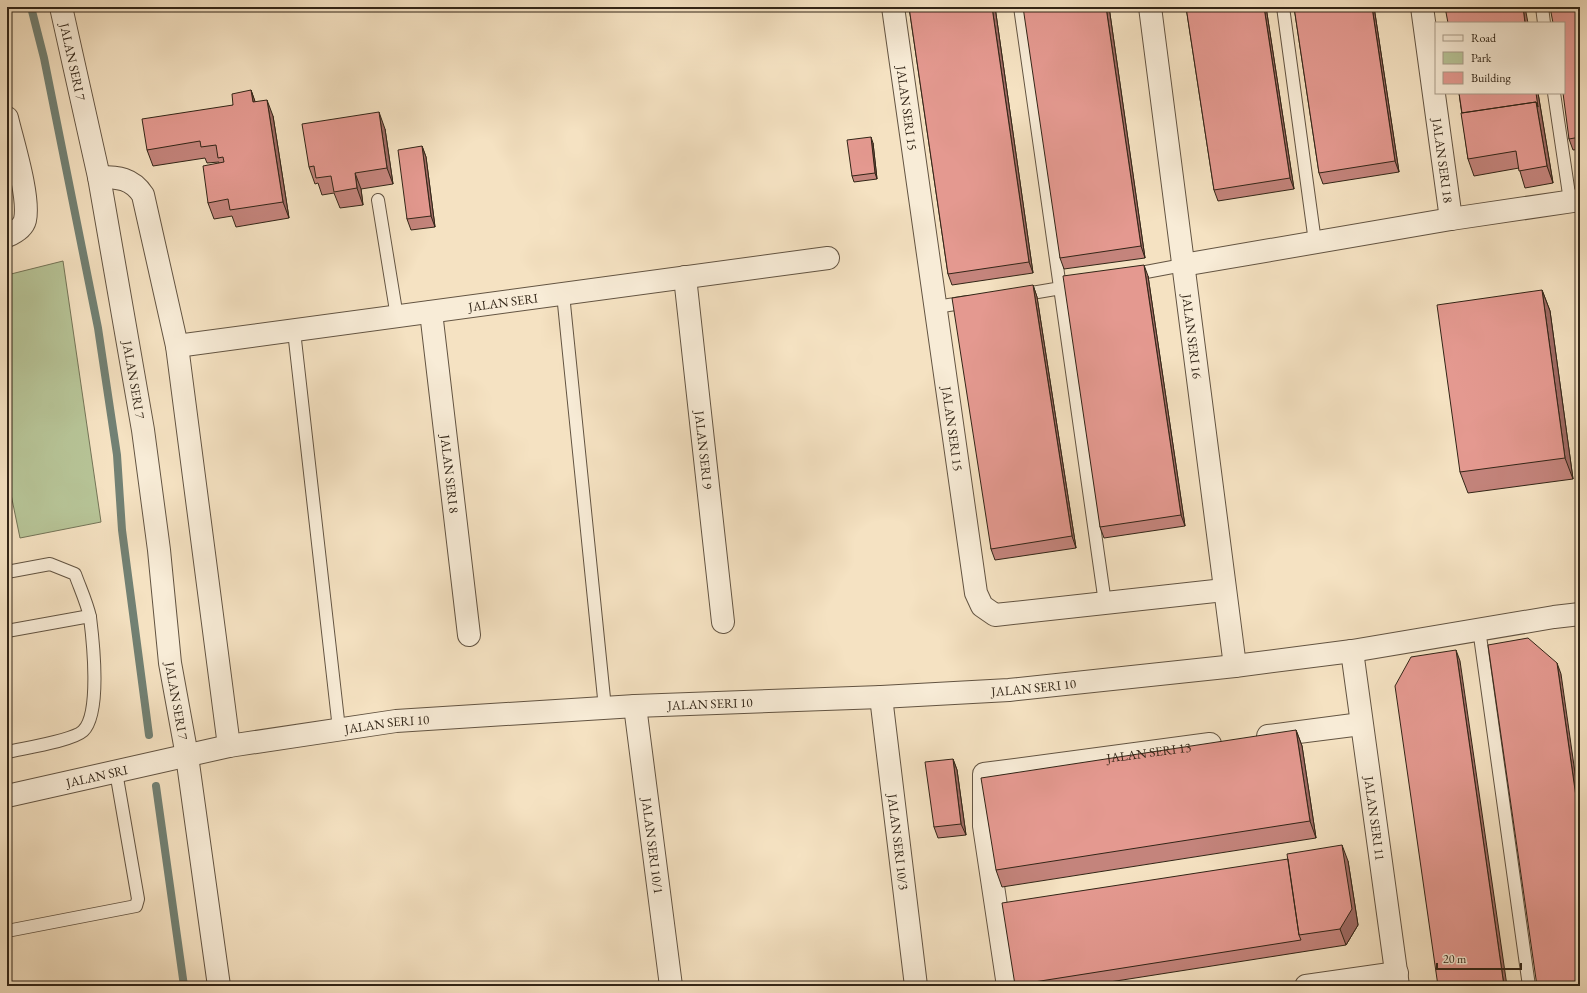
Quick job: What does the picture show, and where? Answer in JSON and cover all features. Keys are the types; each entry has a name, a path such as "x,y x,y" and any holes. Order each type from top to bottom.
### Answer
{"street":[{"name":"JALAN SERI 7","path":"61,7 99,177 143,430 159,550 170,662 187,756 219,986"},
{"name":"JALAN SERI 15","path":"893,7 976,593 982,606 995,615 1224,590"},
{"name":"JALAN SERI 16","path":"1150,7 1234,666"},
{"name":"JALAN SERI 18","path":"1422,7 1451,219"},
{"path":"7,118 26,202 25,222 15,232 7,236"},
{"path":"99,177 126,179 139,189 142,195 156,249 177,346 229,746"},
{"path":"1183,265 1451,219 1575,200"},
{"name":"JALAN SERI","path":"177,346 828,258"},
{"name":"JALAN SERI 9","path":"685,277 723,622"},
{"name":"JALAN SERI 8","path":"431,312 469,636"},
{"path":"1234,666 1352,651 1479,629 1580,614"},
{"name":"JALAN SERI 11","path":"1352,651 1397,979"},
{"name":"JALAN SERI 10","path":"187,756 229,746 396,721 635,706 881,697 1009,690 1234,666"},
{"name":"JALAN SERI 10/3","path":"881,697 916,986"},
{"name":"JALAN SERI 10/1","path":"635,706 670,986"},
{"path":"1251,738 1361,724"},
{"name":"JALAN SERI 13","path":"1008,986 984,826 984,774 1227,741"},
{"name":"JALAN SRI","path":"7,796 187,756"},
{"path":"1306,986 1397,979"}],"lane":[{"path":"1020,7 1105,603"},
{"path":"1283,7 1315,242"},
{"path":"1542,7 1544,22"},
{"path":"1554,94 1575,200"},
{"path":"378,200 397,317"},
{"path":"1121,277 1183,265"},
{"path":"1006,297 1075,286"},
{"path":"563,294 605,708"},
{"path":"936,307 982,300"},
{"path":"294,331 339,729"},
{"path":"7,572 50,564 76,574 90,616 95,686 92,714 83,731 64,739 7,752"},
{"path":"7,631 90,616"},
{"path":"1479,629 1529,986"},
{"path":"7,931 136,906 138,899 116,772"}],"green space":[{"path":"63,261 101,522 20,538 7,475 7,275"}],"building":[{"path":"909,7 992,7 1029,262 948,274"},
{"path":"1023,7 1106,7 1141,246 1060,258"},
{"path":"1186,7 1264,7 1290,178 1214,190"},
{"path":"1294,7 1372,7 1395,161 1319,173"},
{"path":"1445,7 1523,7 1525,22 1448,22"},
{"path":"1550,7 1580,7 1580,137 1569,139 1563,94 1565,94 1565,22 1553,22"},
{"path":"251,90 253,102 267,100 283,202 230,210 228,199 208,203 203,166 224,162 223,157 218,158 216,145 201,147 200,141 147,150 142,119 233,105 232,94"},
{"path":"1459,94 1536,94 1538,107 1536,102 1462,113"},
{"path":"1536,102 1547,166 1519,171 1516,151 1468,159 1461,113"},
{"path":"379,112 387,168 355,173 357,188 334,192 331,176 316,178 314,166 309,167 302,124"},
{"path":"871,137 875,173 852,176 847,140"},
{"path":"422,146 431,216 407,219 398,150"},
{"path":"1144,265 1181,515 1100,527 1063,276"},
{"path":"1033,285 1072,536 991,549 952,298"},
{"path":"1542,290 1565,458 1460,472 1437,305"},
{"path":"1528,638 1557,663 1580,825 1580,986 1537,986 1488,645"},
{"path":"1456,650 1504,986 1438,986 1395,686 1411,657"},
{"path":"1296,730 1310,821 996,870 981,778"},
{"path":"953,759 961,824 934,827 925,762"},
{"path":"1342,845 1352,909 1340,929 1299,935 1287,854"},
{"path":"1288,859 1301,940 1015,985 1002,903"}],"waterway":[{"path":"31,7 44,58 98,328 117,455 122,530 149,735"},
{"path":"156,786 184,986"}]}
